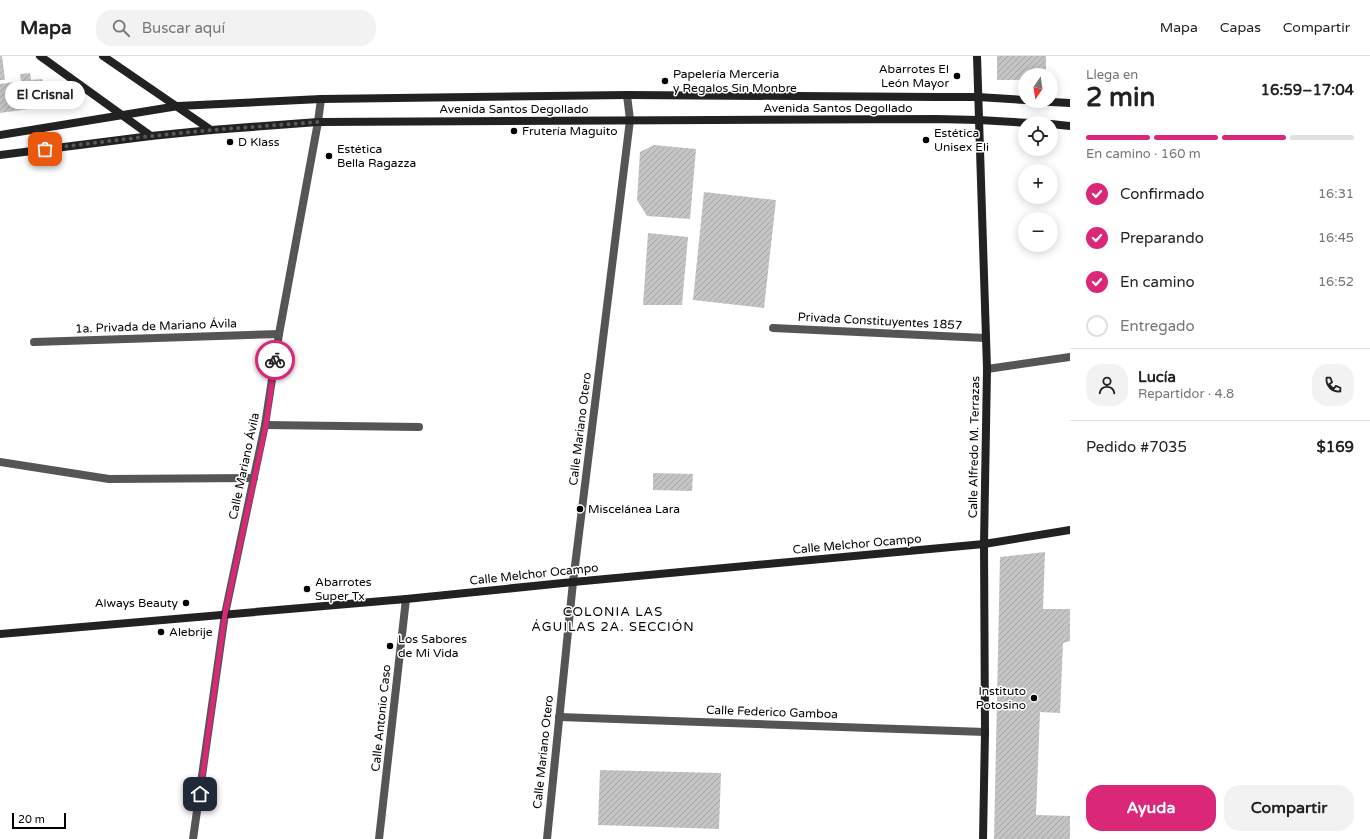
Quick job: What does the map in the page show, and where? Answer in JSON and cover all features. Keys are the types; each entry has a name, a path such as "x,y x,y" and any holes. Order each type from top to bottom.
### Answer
{"street":[{"path":"40,56 151,136"},
{"path":"103,56 212,130"},
{"name":"Calle Alfredo M. Terrazas","path":"977,56 987,369 984,544 985,732 983,839"},
{"name":"Avenida Santos Degollado","path":"0,135 178,106 321,99 627,95 978,97 1018,100"},
{"name":"Calle Mariano Otero","path":"547,839 573,582 630,120 627,95"},
{"name":"Calle Mariano Ávila","path":"193,839 225,614 266,425 279,334 321,99"},
{"path":"1058,102 1070,103"},
{"name":"Avenida Santos Degollado","path":"0,155 151,136 318,122 979,120 1018,122"},
{"path":"1058,125 1070,126"},
{"name":"Privada Constituyentes 1857","path":"773,328 985,338"},
{"name":"1a. Privada de Mariano Ávila","path":"34,342 279,334"},
{"path":"987,369 1070,357"},
{"path":"266,425 419,427"},
{"path":"0,462 109,479 254,478"},
{"name":"Calle Melchor Ocampo","path":"0,634 406,599 984,544 1070,530"},
{"name":"Calle Antonio Caso","path":"379,839 406,599"},
{"name":"Calle Federico Gamboa","path":"559,716 985,732"}],"building":[{"path":"0,56 2,56 5,80 0,80"},
{"path":"997,56 1046,56 1046,68 1018,68 1018,80 997,80"},
{"path":"30,73 31,80 42,79 50,106 0,113 0,84 21,81 20,74"},
{"path":"654,145 696,149 690,219 647,216 637,200 640,152"},
{"path":"704,192 776,200 764,308 693,300"},
{"path":"648,233 688,237 682,305 643,305"},
{"path":"653,473 693,474 692,491 653,490"},
{"name":"Instituto Potosino","path":"1045,552 1043,609 1070,609 1070,641 1063,643 1060,713 1040,712 1036,815 1070,816 1070,839 994,839 1000,557"},
{"path":"600,770 721,773 719,829 598,825"}],"way so far":[{"path":"45,149 151,136 318,122 275,360"}],"place":[{"name":"Abarrotes El León Mayor","path":"957,76"},
{"name":"Papelería Merceria y Regalos Sin Monbre","path":"665,81"},
{"name":"Frutería Maguito","path":"514,131"},
{"name":"Estética Unisex Eli","path":"926,140"},
{"name":"D Klass","path":"230,142"},
{"name":"El Crisnal","path":"45,149"},
{"name":"Estética Bella Ragazza","path":"329,156"},
{"name":"Miscelánea Lara","path":"580,509"},
{"name":"Abarrotes Super Tx","path":"307,589"},
{"name":"Always Beauty","path":"186,603"},
{"name":"Alebrije","path":"161,632"},
{"name":"Los Sabores de Mi Vida","path":"390,646"},
{"name":"Instituto Potosino","path":"1034,698"}],"district":[{"name":"COLONIA LAS ÁGUILAS 2A. SECCIÓN","path":"613,620"}],"route":[{"path":"200,794 225,614 250,493 266,425 275,360"}]}
